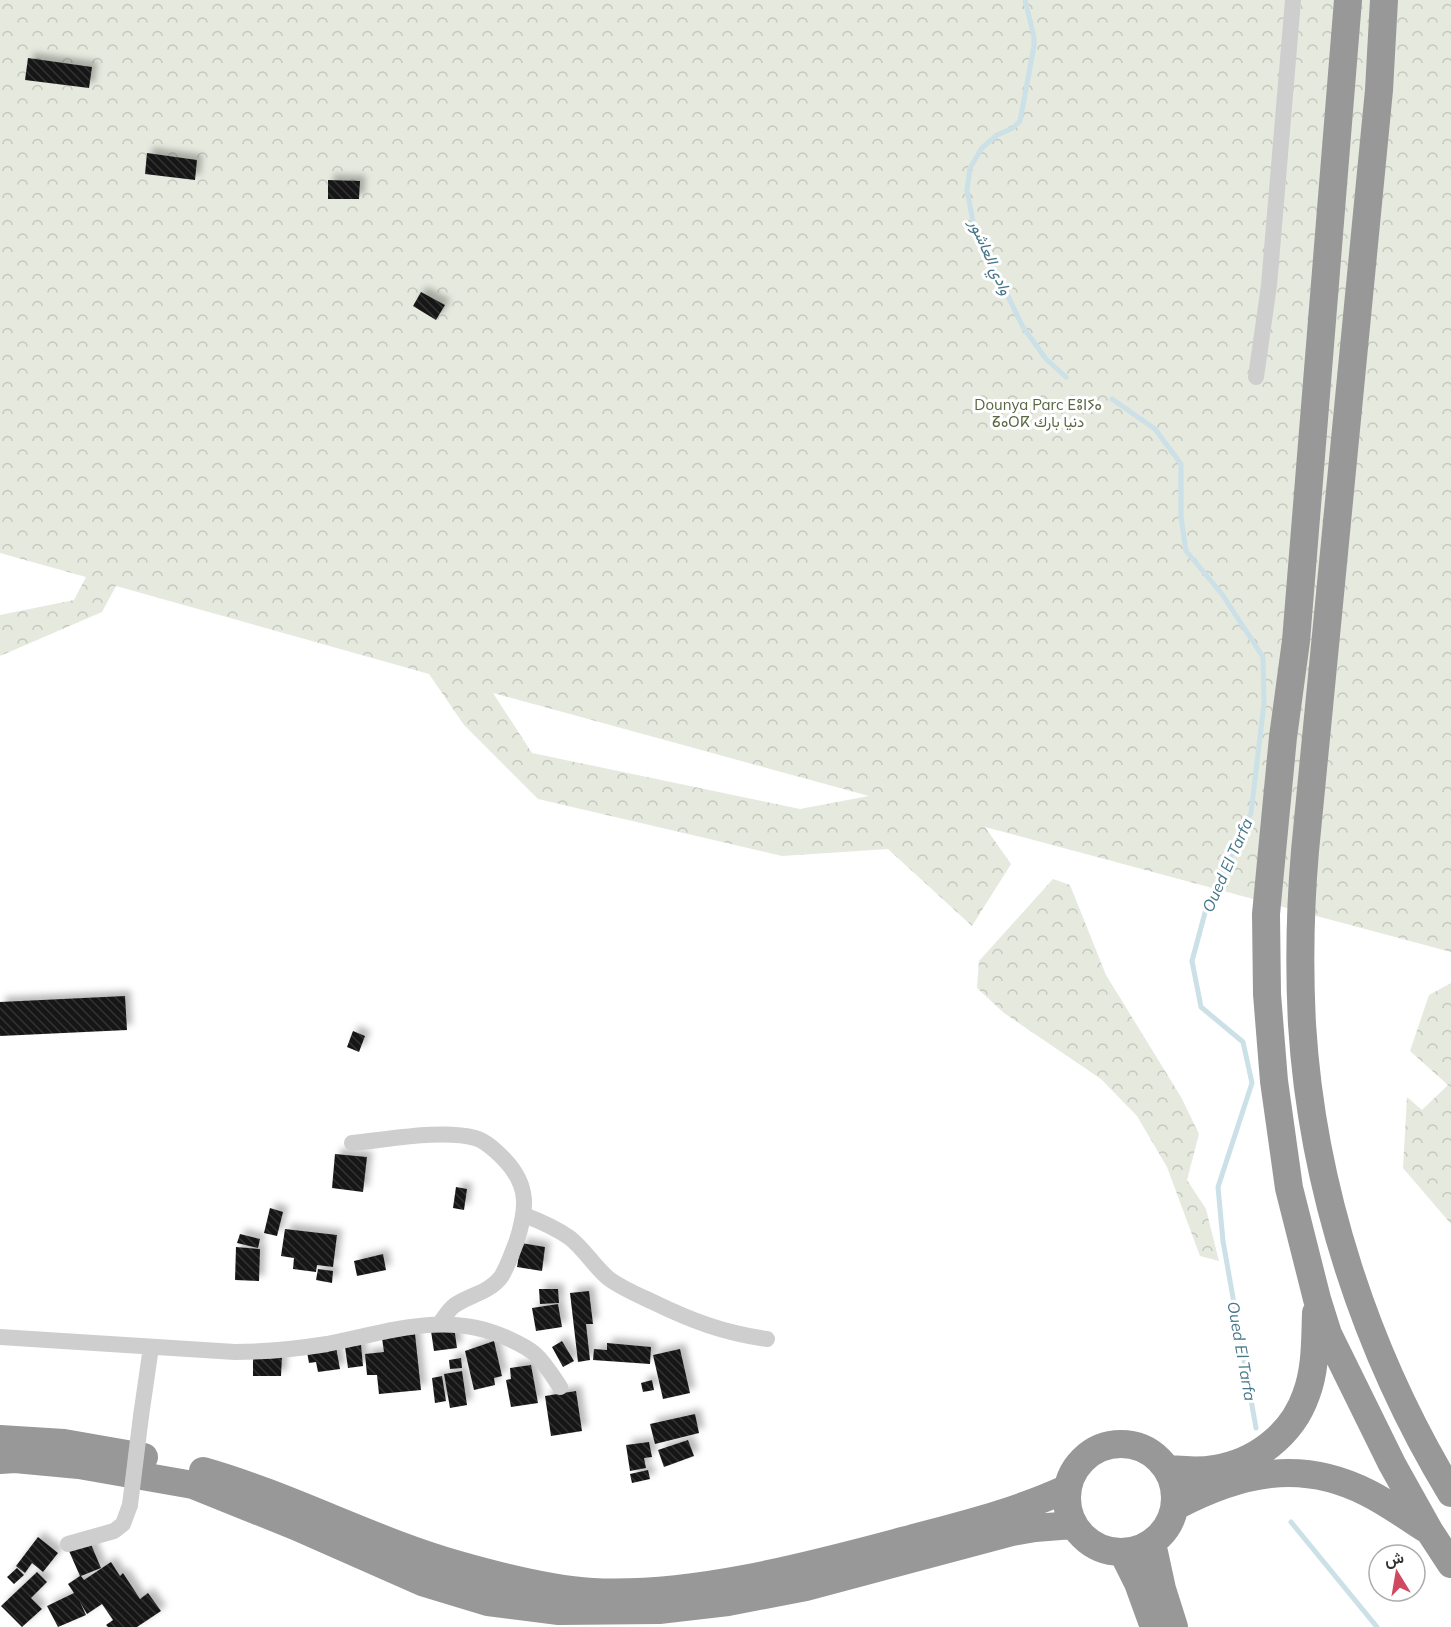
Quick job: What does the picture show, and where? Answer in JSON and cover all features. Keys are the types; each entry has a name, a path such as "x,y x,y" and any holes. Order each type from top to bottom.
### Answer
{"highway":[{"path":"1348,0 1296,641 1283,737 1266,915 1267,994 1275,1082 1289,1188 1328,1334 1370,1422 1430,1532 1451,1564"},
{"path":"1384,0 1379,90 1305,851 1300,939 1301,1000 1312,1114 1322,1167 1341,1242 1369,1325 1423,1448 1451,1494"},
{"path":"1167,1469 1211,1470 1228,1467 1267,1448 1284,1433 1297,1416 1312,1375 1317,1299"},
{"path":"0,1439 64,1443 182,1466 259,1489 384,1539 458,1564 502,1576 590,1592 633,1592 678,1588 739,1579 813,1564 1005,1514 1068,1488"},
{"path":"1111,1445 1137,1446 1149,1451 1167,1469 1176,1490 1176,1506 1171,1521 1152,1544 1124,1553 1109,1551 1095,1546 1073,1525 1067,1503 1072,1475 1083,1460 1099,1449 1111,1445"},
{"path":"1423,1448 1451,1477"},
{"path":"0,1460 15,1459 79,1465 193,1485 295,1526 422,1582 488,1602 559,1611 659,1610 728,1602 806,1587 1012,1532 1073,1525"},
{"path":"1176,1506 1231,1481 1271,1473 1296,1473 1328,1479 1367,1492 1430,1532"},
{"path":"1152,1544 1162,1589 1174,1627"},
{"path":"1124,1553 1141,1590 1154,1627"}],"street":[{"path":"1256,377 1269,285 1293,0"},
{"path":"352,1143 453,1134 477,1138 495,1150 520,1180 525,1197 524,1215 508,1264 496,1283 453,1306 440,1323"},
{"path":"524,1215 570,1238 610,1279 680,1316 712,1328 767,1339"},
{"path":"0,1337 235,1352 272,1352 440,1323 478,1327 516,1342 534,1353 560,1387"},
{"path":"68,1544 114,1531 123,1524 130,1505 151,1347"}],"green space":[{"name":"Dounya Parc ⴹⵓⵏⵢⴰ ⵒⴰⵔⴽ دنيا بارك","path":"0,0 1451,0 1451,952 985,827 1011,864 972,926 888,849 782,856 538,799 464,725 429,674 116,586 102,612 0,656 0,615 74,600 86,577 0,553","holes":["493,693 869,796 800,809 532,753"]},
{"path":"1053,879 1070,885 1106,975 1181,1097 1199,1134 1187,1180 1206,1209 1219,1261 1200,1256 1167,1167 1137,1116 1101,1079 1004,1013 977,988 979,961"},
{"path":"1451,983 1451,1224 1403,1168 1407,1097 1422,1110 1448,1085 1410,1051 1429,995"}],"building":[{"path":"28,58 92,67 89,88 25,80"},
{"path":"147,153 197,160 195,180 145,174"},
{"path":"328,180 360,181 359,199 328,199"},
{"path":"421,292 445,305 436,320 413,306"},
{"path":"125,996 127,1030 0,1036 0,1002"},
{"path":"353,1031 365,1036 359,1052 347,1047"},
{"path":"335,1154 367,1157 363,1192 332,1188"},
{"path":"456,1187 467,1189 464,1210 453,1208"},
{"path":"270,1208 283,1212 277,1236 264,1233"},
{"path":"285,1229 337,1235 333,1267 317,1265 316,1272 293,1269 294,1258 281,1256"},
{"path":"240,1234 260,1239 258,1248 237,1243"},
{"path":"521,1243 545,1247 542,1271 517,1267"},
{"path":"236,1247 260,1249 259,1281 235,1280"},
{"path":"383,1254 386,1270 357,1276 354,1261"},
{"path":"318,1269 333,1271 332,1283 316,1280"},
{"path":"539,1289 558,1289 559,1303 540,1304"},
{"path":"589,1291 593,1324 586,1324 590,1360 578,1362 570,1293"},
{"path":"558,1304 562,1327 536,1331 532,1308"},
{"path":"454,1327 457,1348 434,1351 431,1331"},
{"path":"415,1334 421,1390 379,1394 377,1375 367,1375 365,1354 384,1352 382,1338"},
{"path":"494,1341 502,1376 494,1378 495,1385 474,1390 465,1351"},
{"path":"562,1341 574,1361 563,1367 552,1347"},
{"path":"607,1343 651,1347 650,1364 593,1360 594,1349 607,1350"},
{"path":"361,1345 363,1366 348,1368 345,1347"},
{"path":"336,1347 340,1369 318,1372 316,1362 309,1363 307,1352"},
{"path":"680,1349 690,1393 663,1399 653,1355"},
{"path":"253,1355 282,1356 281,1376 253,1376"},
{"path":"461,1358 462,1368 450,1369 449,1360"},
{"path":"531,1365 538,1403 511,1407 506,1380 511,1379 510,1368"},
{"path":"462,1371 467,1405 450,1408 444,1374"},
{"path":"442,1376 446,1401 435,1403 432,1378"},
{"path":"652,1380 654,1390 643,1392 641,1383"},
{"path":"576,1391 582,1431 551,1436 545,1396"},
{"path":"695,1414 699,1433 655,1444 650,1424"},
{"path":"688,1440 694,1456 664,1467 658,1450"},
{"path":"649,1442 652,1457 644,1458 646,1468 630,1471 626,1445"},
{"path":"648,1470 650,1479 632,1483 630,1474"},
{"path":"38,1537 58,1553 43,1572 32,1563 25,1573 16,1566"},
{"path":"90,1542 101,1568 81,1576 84,1580 111,1562 120,1576 123,1573 140,1599 148,1593 161,1611 137,1627 108,1627 106,1625 113,1620 102,1604 87,1614 80,1602 86,1615 58,1627 47,1606 74,1593 68,1584 80,1576 69,1551"},
{"path":"17,1568 24,1575 14,1584 7,1577"},
{"path":"37,1572 47,1582 31,1598 42,1609 22,1627 1,1606"}],"waterway":[{"name":"وادي العاشور","path":"1025,0 1034,46 1020,121 1013,128 997,135 982,148 970,168 967,190 974,227 1023,327 1046,359 1066,377"},
{"name":"Oued El Tarfa","path":"1112,399 1155,429 1181,464 1181,517 1186,551 1222,594 1263,657 1264,703 1251,813 1206,909 1192,961 1201,1007 1243,1042 1252,1083 1218,1187 1223,1241 1256,1428"},
{"name":"Oued El Tarfa","path":"1291,1522 1377,1627"}]}
